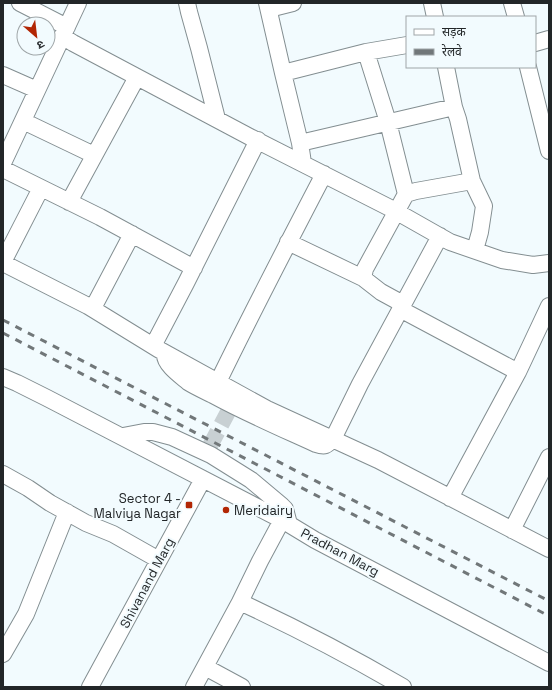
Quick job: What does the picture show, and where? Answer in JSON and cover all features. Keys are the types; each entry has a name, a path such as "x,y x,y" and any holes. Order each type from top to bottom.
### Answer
{"street":[{"path":"20,3 137,77 397,212 450,242 502,260 533,265 549,263"},
{"path":"3,163 78,3"},
{"path":"174,3 188,8 217,119"},
{"path":"294,3 268,6 300,143 303,163"},
{"path":"432,3 435,16"},
{"path":"512,3 516,16"},
{"path":"536,43 549,39"},
{"path":"283,73 366,52 406,45"},
{"path":"363,278 365,269 406,194 388,122 366,52"},
{"path":"446,68 472,181 484,206 480,232 475,250"},
{"path":"528,68 547,132 549,151"},
{"path":"3,75 37,90"},
{"path":"69,202 137,77"},
{"path":"300,143 454,107"},
{"path":"23,121 94,155"},
{"path":"159,349 194,268 258,140"},
{"path":"3,169 132,234 194,268"},
{"path":"218,382 324,174"},
{"path":"406,194 472,181"},
{"path":"41,188 3,263 93,308 159,349 267,409 378,460 549,549"},
{"path":"93,308 132,234"},
{"path":"159,349 168,364 176,372 188,382 230,409 322,446 327,445 333,439 360,384 440,236"},
{"path":"288,242 363,278 402,307 518,372"},
{"path":"450,498 518,372 549,306"},
{"name":"Pradhan Marg","path":"3,377 17,382 122,436 286,522 315,540 549,663"},
{"path":"122,436 144,432 154,432 208,450 251,480 285,509 286,522 260,561 240,602 194,687"},
{"path":"512,530 549,457"},
{"name":"Shivanand Marg","path":"90,687 203,479"},
{"path":"5,481 86,523 113,534 159,560"},
{"path":"3,654 26,614 67,512"},
{"path":"240,602 286,623 403,687"},
{"path":"205,667 242,687"}],"tunnel":[{"path":"210,446 228,412"}],"railway":[{"path":"3,320 549,601"},
{"path":"3,333 549,616"}],"place":[{"name":"Sector 4 - Malviya Nagar","path":"189,505"},
{"name":"Meridairy","path":"226,510"}]}
